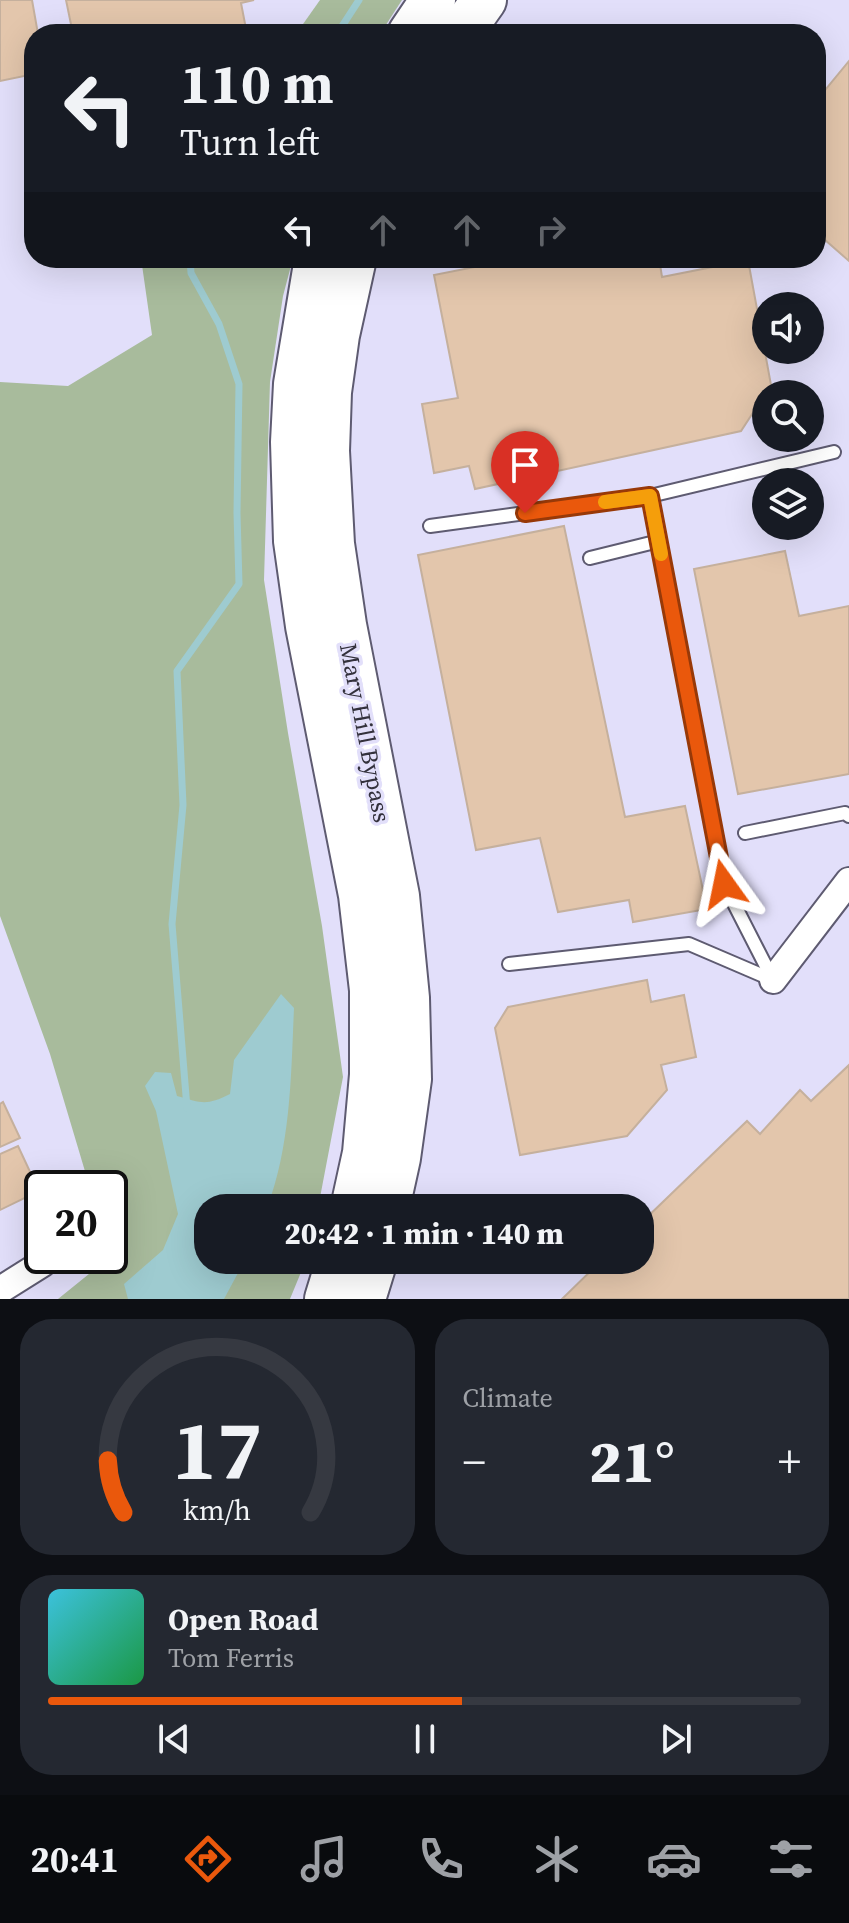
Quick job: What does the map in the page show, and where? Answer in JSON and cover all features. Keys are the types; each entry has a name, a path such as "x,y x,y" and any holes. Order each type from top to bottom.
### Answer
{"highway":[{"path":"417,24 433,0"},
{"path":"467,24 484,0"},
{"name":"Mary Hill Bypass","path":"315,268 296,384 293,442 296,541 308,626 361,895 372,990 372,1075 365,1153 356,1194"},
{"name":"Mary Hill Bypass","path":"352,268 337,335 329,392 327,451 332,544 344,625 397,896 407,998 409,1079 390,1194"},
{"path":"327,1299 335,1274"},
{"path":"363,1299 371,1274"}],"street":[{"path":"773,980 849,881"},
{"path":"0,1290 25,1274"}],"lane":[{"path":"430,526 650,496 834,452"},
{"path":"650,496 724,884 773,980"},
{"path":"590,558 659,541"},
{"path":"745,833 845,813 849,816"},
{"path":"509,964 689,944 773,980"}],"shaded area":[{"path":"320,0 402,0 386,24 303,24"},
{"path":"142,268 290,268 270,382 264,580 322,926 343,1077 321,1194 194,1194 194,1274 300,1274 290,1299 58,1299 89,1274 128,1274 128,1170 85,1170 50,1054 0,916 0,382 68,386 152,335"},
{"path":"281,994 294,1008 285,1134 272,1194 194,1194 194,1274 237,1274 224,1299 128,1299 124,1284 163,1250 178,1214 156,1111 145,1086 155,1072 171,1073 177,1096 204,1102 215,1100 230,1094 234,1060"}],"building":[{"path":"0,0 32,0 36,24 24,24 24,76 0,81"},
{"path":"66,0 254,0 241,3 245,24 71,24"},
{"path":"849,61 849,261 826,241 826,89"},
{"path":"469,268 661,268 662,277 708,268 749,268 754,292 752,364 767,364 770,380 752,380 752,414 741,431 475,489 469,466 434,473 422,404 458,398 434,275"},
{"path":"564,526 625,817 685,806 707,909 633,922 629,900 558,912 540,838 476,850 418,555"},
{"path":"785,551 799,616 849,606 849,774 738,794 694,569"},
{"path":"647,980 651,1002 684,995 696,1057 661,1065 667,1090 627,1136 520,1155 495,1028 508,1007"},
{"path":"849,1065 849,1299 562,1299 588,1274 654,1274 654,1211 747,1121 760,1134 800,1090 811,1101"},
{"path":"3,1102 20,1138 0,1147 0,1104"},
{"path":"18,1146 29,1170 24,1170 24,1198 0,1210 0,1154"}],"waterway":[{"path":"343,24 359,0"},
{"path":"187,1108 172,924 183,805 177,671 239,584 239,384 219,324 191,268"}],"slow traffic":[{"path":"605,502 650,496 661,554"}],"route":[{"path":"525,513 650,496 724,884"}]}
